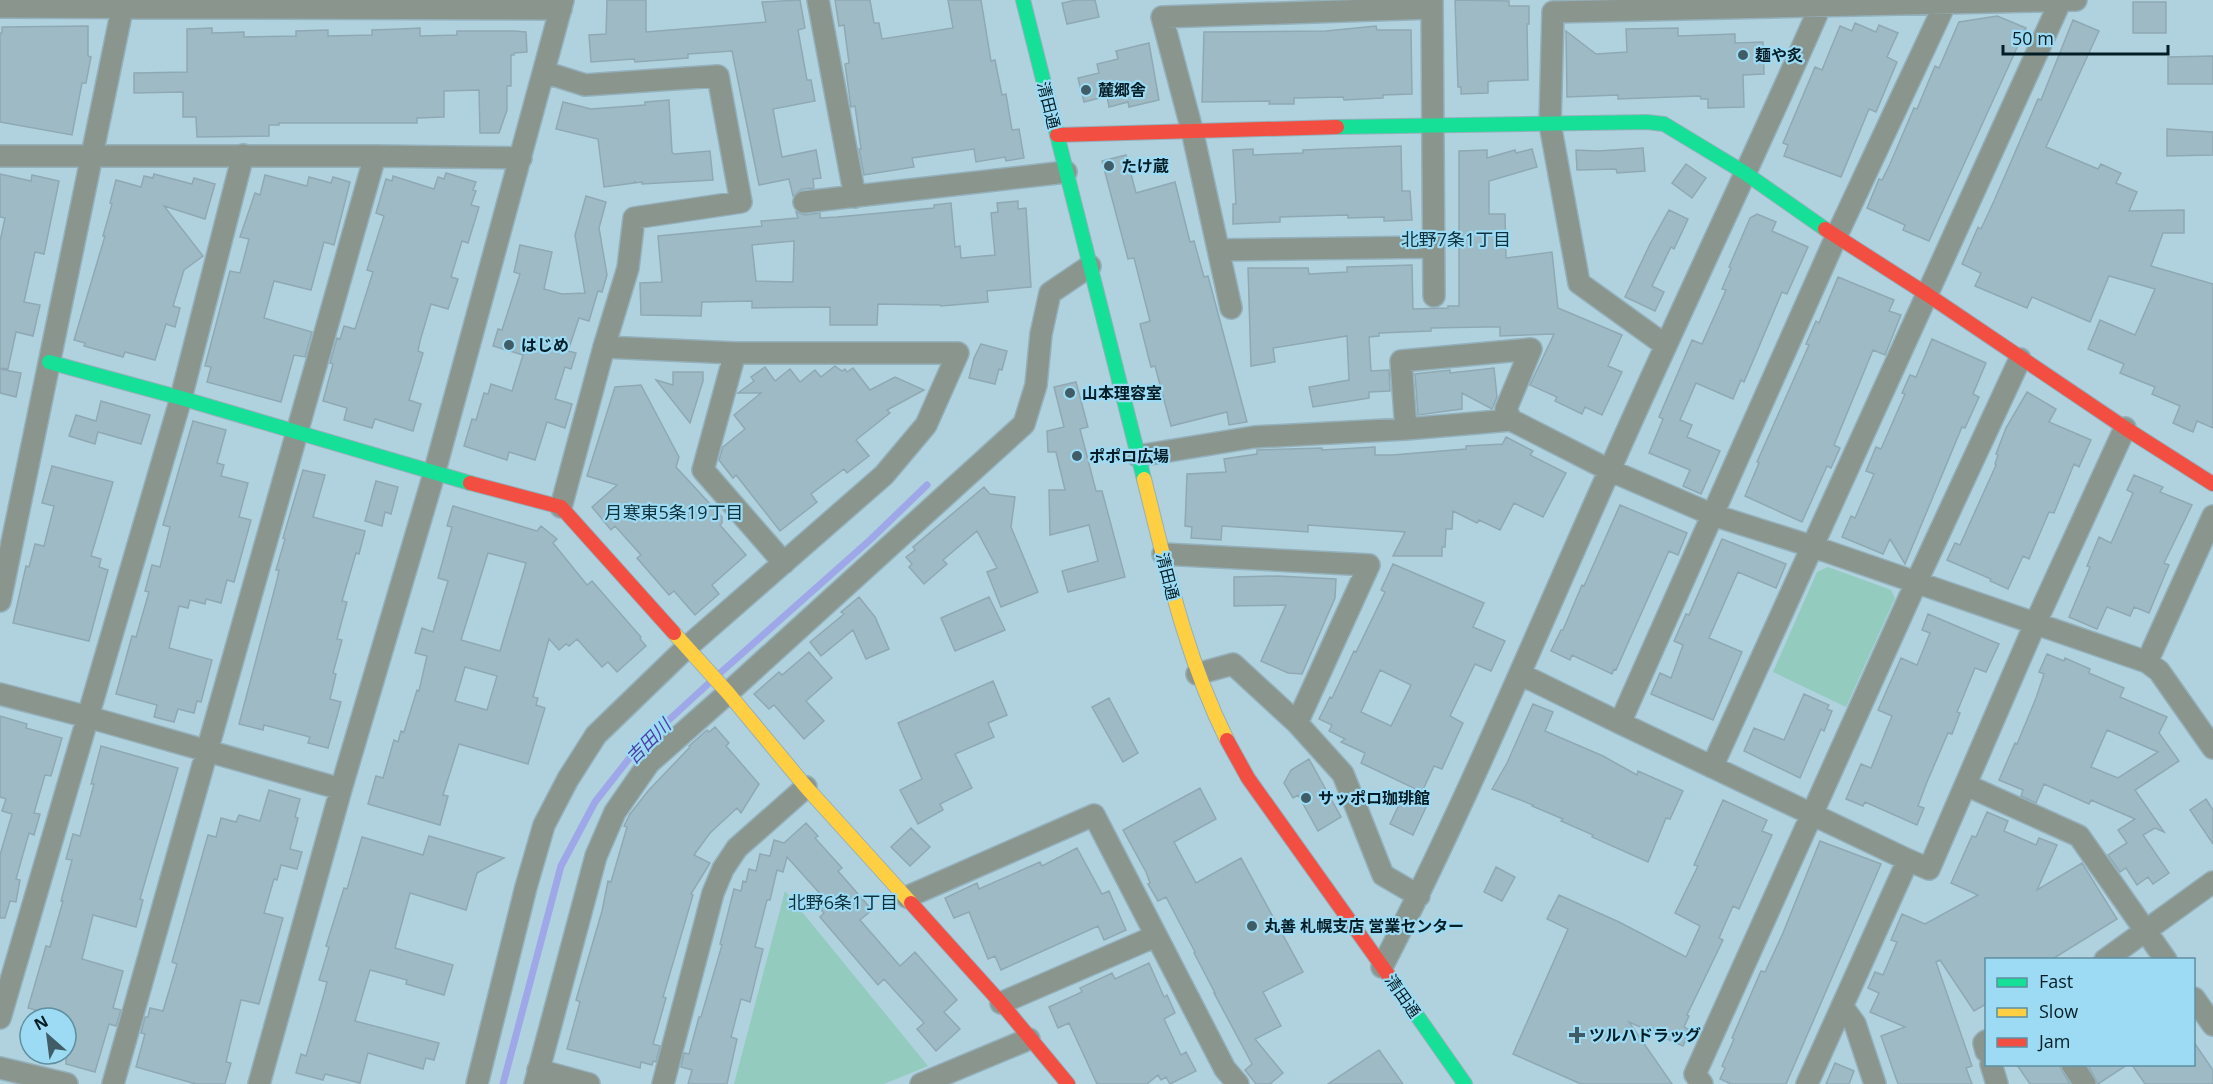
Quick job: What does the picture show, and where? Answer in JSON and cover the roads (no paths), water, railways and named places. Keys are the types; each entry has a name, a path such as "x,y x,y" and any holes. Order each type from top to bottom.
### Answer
{"street":[{"path":"818,0 855,197"},
{"name":"清田通","path":"1023,0 1182,629 1197,674 1227,743 1248,778 1465,1084"},
{"path":"1712,767 2061,0"},
{"path":"1665,345 1579,283 1551,124 1553,12 1822,3 2076,0"},
{"path":"1620,723 1836,237 1946,2"},
{"path":"1382,968 1419,896 1665,345 1822,3"},
{"path":"0,601 123,4"},
{"path":"0,7 123,4 562,4 434,474 341,789 259,1084"},
{"path":"1232,308 1192,130 1162,17 1432,4 1434,296"},
{"path":"544,72 585,85 718,76 741,202 634,218 628,268 561,507"},
{"path":"1057,135 1192,130 1647,122 1664,124 1745,173 1836,237 1928,295 2020,359 2213,484"},
{"path":"0,1018 181,398 243,155"},
{"path":"0,156 243,155 521,158"},
{"path":"113,1084 375,156"},
{"path":"804,202 1066,172"},
{"path":"1219,250 1433,247"},
{"path":"589,1084 537,1077 596,856 615,812 649,763 723,688 1024,424 1036,385 1041,334 1050,293 1090,266"},
{"path":"477,1084 526,887 544,825 568,779 596,735 690,653 784,563 885,475 926,425 958,353 735,353 604,347"},
{"path":"1406,429 1401,361 1531,349 1506,409 1511,420"},
{"path":"735,353 703,470 784,563"},
{"path":"1702,1084 1695,1074 1916,583 2020,359"},
{"path":"49,362 181,398 434,474 561,507 723,688 806,787 907,897 1068,1084"},
{"path":"1138,456 1254,437 1406,429 1511,420 1609,470 1713,515 1814,547 2147,662 2159,671 2213,748"},
{"path":"1520,674 1929,869 2035,624 2125,428"},
{"path":"2147,662 2213,516"},
{"path":"1163,554 1369,565 1297,723"},
{"path":"1197,674 1233,664 1297,723 1343,774 1383,875 1419,896"},
{"path":"0,694 341,789"},
{"path":"1966,785 2079,836 2165,958"},
{"path":"663,1084 712,893 723,869 737,848 806,787"},
{"path":"907,897 1094,815 1225,1069 1238,1084"},
{"path":"1807,1084 1908,860"},
{"path":"2108,958 2213,882"},
{"path":"1001,1004 1155,936"},
{"path":"2195,1001 2213,1025"},
{"path":"1842,1006 1855,1024 1875,1084"},
{"path":"921,1084 1029,1039"},
{"path":"1991,1066 1997,1084"},
{"path":"2073,1066 2085,1084"},
{"path":"0,1068 67,1084"}],"waterway":[{"name":"吉田川","path":"719,674 870,540 927,485"},
{"name":"吉田川","path":"503,1084 561,866 595,802 635,751 708,684"}],"place":[{"name":"麺や炙","path":"1743,55"},
{"name":"麓郷舎","path":"1086,90"},
{"name":"たけ蔵","path":"1109,166"},
{"name":"はじめ","path":"509,345"},
{"name":"山本理容室","path":"1070,393"},
{"name":"ポポロ広場","path":"1077,456"},
{"name":"サッポロ珈琲館","path":"1306,798"},
{"name":"丸善 札幌支店 営業センター","path":"1252,926"},
{"name":"ツルハドラッグ","path":"1577,1035"}],"district":[{"name":"北野7条1丁目","path":"1456,239"},
{"name":"月寒東5条19丁目","path":"674,512"},
{"name":"北野6条1丁目","path":"843,902"}]}
